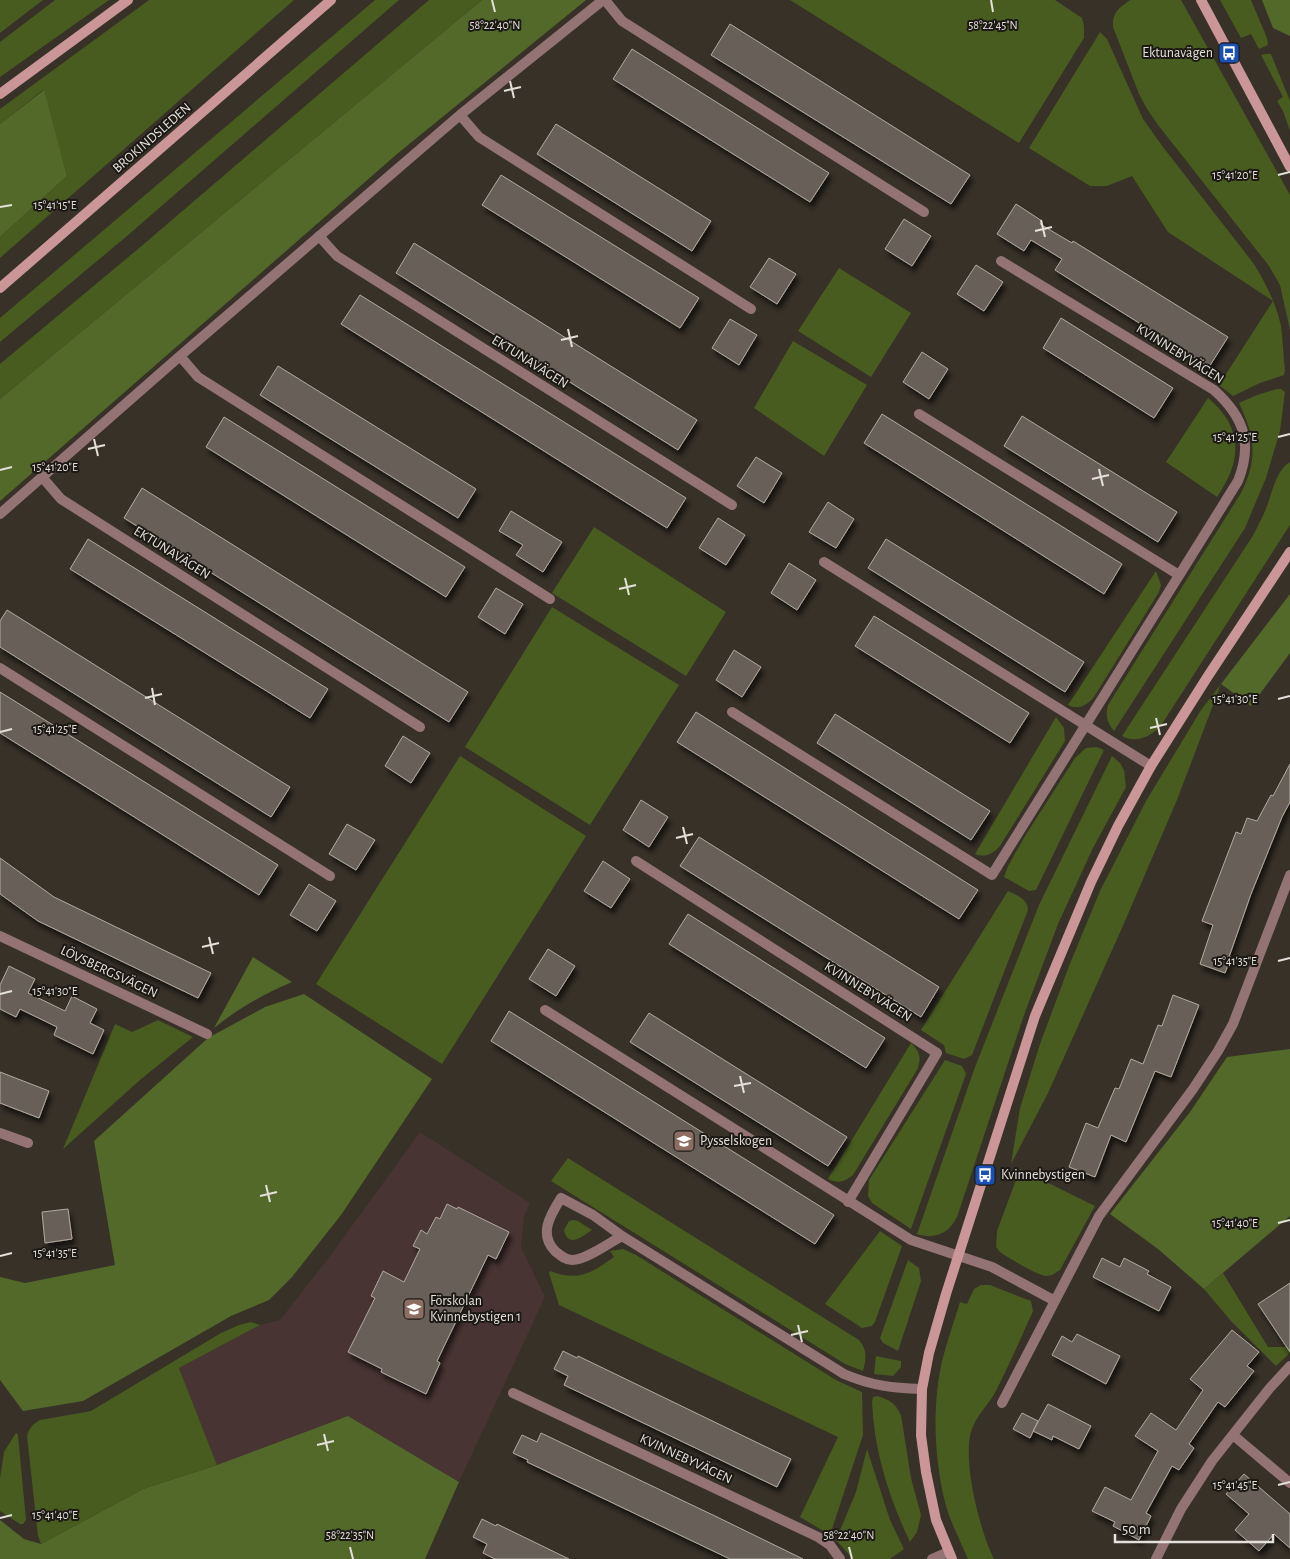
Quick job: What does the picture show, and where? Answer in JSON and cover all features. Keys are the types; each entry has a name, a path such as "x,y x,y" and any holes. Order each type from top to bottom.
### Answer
{"street":[{"path":"0,94 128,0"},
{"name":"BROKINDSLEDEN","path":"0,288 332,0"},
{"path":"0,514 460,115 604,0 622,20 924,212"},
{"path":"1201,0 1290,168"},
{"path":"460,115 479,137 751,309"},
{"name":"EKTUNAVÄGEN","path":"319,236 337,256 732,505"},
{"name":"KVINNEBYVÄGEN","path":"732,712 992,875 1238,481 1245,452 1244,435 1238,418 1228,403 1214,390 1001,260"},
{"path":"180,356 198,377 550,599"},
{"path":"919,414 1178,575"},
{"name":"EKTUNAVÄGEN","path":"42,477 60,499 420,727"},
{"path":"932,1559 950,1555 936,1520 926,1472 921,1435 922,1389 928,1353 1035,1016 1091,882 1118,826 1151,766 1290,552"},
{"path":"824,562 1151,766"},
{"path":"0,668 330,876"},
{"name":"KVINNEBYVÄGEN","path":"636,861 937,1052 848,1202"},
{"path":"1002,1403 1099,1216 1194,1090 1233,1024 1290,874"},
{"name":"LÖVSBERGSVÄGEN","path":"0,936 207,1034"},
{"path":"545,1010 911,1240 992,1267 1055,1301"},
{"path":"0,1133 28,1143"},
{"path":"622,1236 584,1257 572,1260 561,1257 551,1247 546,1234 549,1218 561,1198 593,1215 622,1236 844,1374 887,1388 922,1389"},
{"path":"1156,1559 1180,1510 1212,1461 1269,1389 1290,1366"},
{"name":"KVINNEBYVÄGEN","path":"513,1393 818,1537 830,1545 840,1559"},
{"path":"1233,1435 1290,1483"}],"shaded area":[{"name":"Förskolan Kvinnebystigen 1","path":"420,1132 530,1203 524,1217 521,1247 545,1297 459,1482 348,1416 217,1465 179,1368 260,1325 280,1320 333,1252"}],"green space":[{"path":"0,0 43,0 0,33"},
{"path":"55,0 109,0 0,77 0,42"},
{"path":"149,0 294,0 0,258 0,237 67,176 43,90 0,124 0,109"},
{"path":"375,0 399,0 127,236 0,342 0,318"},
{"path":"429,0 482,0 0,399 0,364 138,249"},
{"path":"482,0 586,0 397,154 0,501 0,399"},
{"path":"790,0 1055,0 1082,18 1084,38 1019,143"},
{"path":"1130,0 1181,0 1290,195 1290,330 1280,285 1269,266 1158,125 1139,94 1113,27 1115,14"},
{"path":"1220,0 1251,0 1267,38 1268,45 1259,49 1251,34 1241,38"},
{"path":"1262,0 1290,0 1290,36 1273,28"},
{"path":"1100,32 1107,39 1143,119 1254,264 1272,301 1168,232 1132,176 1107,186 1090,186 1029,148"},
{"path":"1271,54 1290,101 1290,131 1283,111 1277,101 1283,97 1261,55"},
{"path":"44,90 67,176 0,237 0,124"},
{"path":"839,268 911,313 871,377 798,331"},
{"path":"1273,301 1281,326 1285,370 1284,375 1260,383 1233,396 1219,385"},
{"path":"793,341 867,385 824,456 754,408"},
{"path":"1277,389 1285,392 1280,431 1266,478 1245,528 1114,731 1107,719 1108,705 1241,493 1246,481 1252,459 1252,448 1251,437 1239,403"},
{"path":"1208,398 1220,409 1228,421 1235,445 1235,458 1231,471 1217,497 1166,462"},
{"path":"1290,462 1290,525 1162,724 1144,738 1133,739 1122,736 1252,537 1265,511 1280,472"},
{"path":"594,527 726,612 686,676 552,593"},
{"path":"1156,571 1161,585 1159,592 1094,697 1082,706 1068,705"},
{"path":"1290,594 1290,653 1251,706 1221,684"},
{"path":"552,607 679,685 590,825 465,747"},
{"path":"1221,684 1177,800 1122,928 1048,1093 1011,1164 1020,1108 1040,1044 1100,891 1146,801 1201,710"},
{"path":"1056,717 1064,728 1065,741 1000,846 989,854 982,856 975,854"},
{"path":"1097,747 1104,750 1036,890 1029,891 1004,877 1025,836 1075,758 1086,748"},
{"path":"460,756 586,836 442,1064 316,984"},
{"path":"1112,756 1120,763 1124,770 1126,787 1093,848 1058,924 1024,1015 957,1217 954,1223 941,1234 924,1236 917,1234 975,1067 1039,905"},
{"path":"1008,891 1024,900 1028,910 972,1055 964,1059 946,1053 944,1045 921,1030"},
{"path":"253,957 292,982 251,1002 214,1028"},
{"path":"304,994 432,1079 341,1215 292,1277 269,1300 231,1316 83,1401 23,1411 0,1380 0,1277 25,1283 115,1265 94,1141 208,1038 265,1007"},
{"path":"158,1020 193,1037 140,1080 63,1149 115,1024 132,1032"},
{"path":"911,1043 919,1055 917,1070 853,1175 841,1182 828,1179"},
{"path":"1290,1049 1290,1216 1204,1289 1158,1249 1110,1214 1190,1112 1227,1057"},
{"path":"945,1060 962,1066 966,1074 911,1229 872,1203 868,1196 869,1180"},
{"path":"568,1158 859,1340 864,1348 865,1355 863,1371 845,1364 551,1181"},
{"path":"1020,1169 1095,1206 1060,1270 1050,1275 1046,1276 1029,1270 1000,1252 996,1247 997,1231"},
{"path":"573,1220 592,1230 576,1239 569,1239 564,1230 569,1221"},
{"path":"880,1231 902,1246 875,1322 872,1326 862,1328 825,1304"},
{"path":"623,1249 636,1255 836,1380 862,1392 863,1435 830,1535 800,1517 838,1437 559,1305 550,1271 569,1276 584,1274 614,1257 610,1251"},
{"path":"908,1260 919,1268 921,1281 898,1351 883,1343 880,1338"},
{"path":"1223,1273 1268,1347 1290,1347 1290,1353 1276,1366 1231,1321 1204,1289"},
{"path":"981,1285 990,1285 1031,1301 1033,1311 996,1391 972,1429 969,1442 970,1475 983,1531 994,1559 968,1559 952,1524 941,1485 938,1467 936,1414 942,1361 960,1302 967,1304 974,1289"},
{"path":"251,1322 260,1325 179,1368 217,1465 143,1489 41,1544 38,1536 27,1436 32,1426 40,1420 91,1411 221,1333"},
{"path":"876,1356 901,1361 901,1367 893,1376 874,1374"},
{"path":"877,1396 892,1402 901,1415 911,1478 921,1515 917,1532 910,1542 895,1508 879,1456 872,1402 873,1397"},
{"path":"348,1416 459,1482 425,1559 0,1559 0,1520 24,1539 41,1544 143,1489 217,1465"},
{"path":"16,1433 18,1435 26,1520 23,1524 0,1511 0,1478 4,1452"},
{"path":"867,1449 890,1520 904,1549 890,1559 853,1559 836,1540 856,1492"}],"building":[{"path":"730,24 970,175 951,204 711,55"},
{"path":"632,49 829,173 810,202 613,79"},
{"path":"556,124 711,221 692,251 537,154"},
{"path":"501,175 699,298 680,328 482,205"},
{"path":"1016,204 1042,221 1040,224 1072,243 1073,241 1228,337 1209,367 1055,270 1062,259 1031,240 1024,251 997,234"},
{"path":"904,219 931,236 912,266 885,249"},
{"path":"414,243 697,420 678,450 396,273"},
{"path":"769,258 796,274 777,304 750,287"},
{"path":"976,265 1003,282 984,311 957,294"},
{"path":"360,295 686,498 667,528 341,324"},
{"path":"1061,318 1173,388 1154,418 1043,348"},
{"path":"730,319 757,335 739,365 712,348"},
{"path":"922,352 948,369 929,399 903,382"},
{"path":"278,366 476,489 458,518 260,395"},
{"path":"882,414 1122,564 1104,594 864,443"},
{"path":"1022,416 1177,512 1158,542 1004,446"},
{"path":"224,417 465,567 446,597 206,447"},
{"path":"756,457 782,473 764,503 737,486"},
{"path":"142,488 468,692 449,722 124,518"},
{"path":"828,502 854,519 836,548 809,532"},
{"path":"511,511 562,542 543,572 516,555 523,545 499,531"},
{"path":"718,518 745,535 726,565 699,548"},
{"path":"88,539 328,689 310,718 70,569"},
{"path":"886,539 1084,662 1065,692 868,568"},
{"path":"789,563 816,580 797,610 771,593"},
{"path":"496,588 523,604 505,634 478,617"},
{"path":"7,610 290,787 271,817 0,647 0,621"},
{"path":"874,616 1029,713 1010,743 855,646"},
{"path":"734,650 761,667 742,697 716,680"},
{"path":"0,692 278,865 259,895 0,733"},
{"path":"696,712 978,890 959,919 677,742"},
{"path":"835,714 990,811 971,840 817,743"},
{"path":"403,736 430,753 411,783 385,766"},
{"path":"1290,764 1290,802 1282,817 1251,894 1225,973 1200,964 1213,925 1202,921 1236,832 1241,834 1247,818 1257,821"},
{"path":"641,800 668,817 649,847 623,830"},
{"path":"347,824 375,840 356,870 329,854"},
{"path":"699,837 939,987 921,1017 680,866"},
{"path":"0,858 54,897 211,973 198,998 38,921 0,894"},
{"path":"603,861 630,879 611,908 584,891"},
{"path":"309,884 336,901 317,931 290,915"},
{"path":"688,914 885,1038 866,1068 669,944"},
{"path":"548,949 575,966 556,996 529,979"},
{"path":"9,966 35,979 28,993 65,1011 72,996 97,1009 90,1023 104,1030 93,1054 54,1035 57,1027 20,1009 16,1017 0,1009 0,985"},
{"path":"1173,995 1199,1005 1171,1077 1155,1071 1126,1142 1111,1135 1095,1177 1069,1167 1086,1123 1098,1128 1115,1088 1119,1089 1131,1059 1143,1064 1158,1025 1162,1026"},
{"path":"509,1011 834,1215 815,1244 491,1041"},
{"path":"649,1013 847,1137 828,1166 630,1042"},
{"path":"0,1072 49,1091 39,1118 0,1103"},
{"path":"447,1204 457,1209 458,1207 509,1232 496,1259 488,1255 437,1361 440,1363 426,1394 381,1372 382,1369 348,1352 375,1298 371,1296 383,1271 404,1282 420,1249 413,1246 421,1230 427,1234 436,1217 440,1219"},
{"path":"68,1209 72,1239 45,1243 42,1212"},
{"path":"1102,1258 1120,1267 1124,1258 1149,1271 1147,1274 1171,1287 1159,1311 1093,1277"},
{"path":"1290,1283 1290,1352 1258,1304"},
{"path":"1232,1330 1259,1352 1247,1366 1254,1371 1225,1407 1218,1402 1189,1444 1194,1448 1179,1470 1172,1466 1146,1513 1151,1516 1139,1540 1113,1526 1115,1522 1092,1511 1105,1487 1131,1500 1158,1451 1135,1436 1151,1413 1176,1430 1203,1390 1190,1379"},
{"path":"1077,1334 1120,1356 1106,1384 1052,1355 1062,1336 1072,1342"},
{"path":"563,1351 577,1358 578,1356 791,1459 777,1487 564,1385 568,1376 554,1369"},
{"path":"1048,1404 1091,1426 1079,1449 1053,1436 1052,1440 1033,1431"},
{"path":"1022,1413 1038,1421 1030,1438 1013,1429"},
{"path":"541,1433 803,1559 730,1559 527,1462 528,1460 513,1453 522,1435 537,1442"},
{"path":"1244,1474 1290,1514 1290,1548 1274,1534 1259,1551 1235,1530 1249,1514 1226,1494"},
{"path":"482,1519 496,1526 497,1524 569,1559 495,1559 483,1553 487,1544 473,1537"}],"place":[{"name":"Ektunavägen","path":"1229,53"},
{"name":"Pysselskogen","path":"684,1141"},
{"name":"Kvinnebystigen","path":"985,1175"},
{"name":"Förskolan Kvinnebystigen 1","path":"414,1309"}]}
